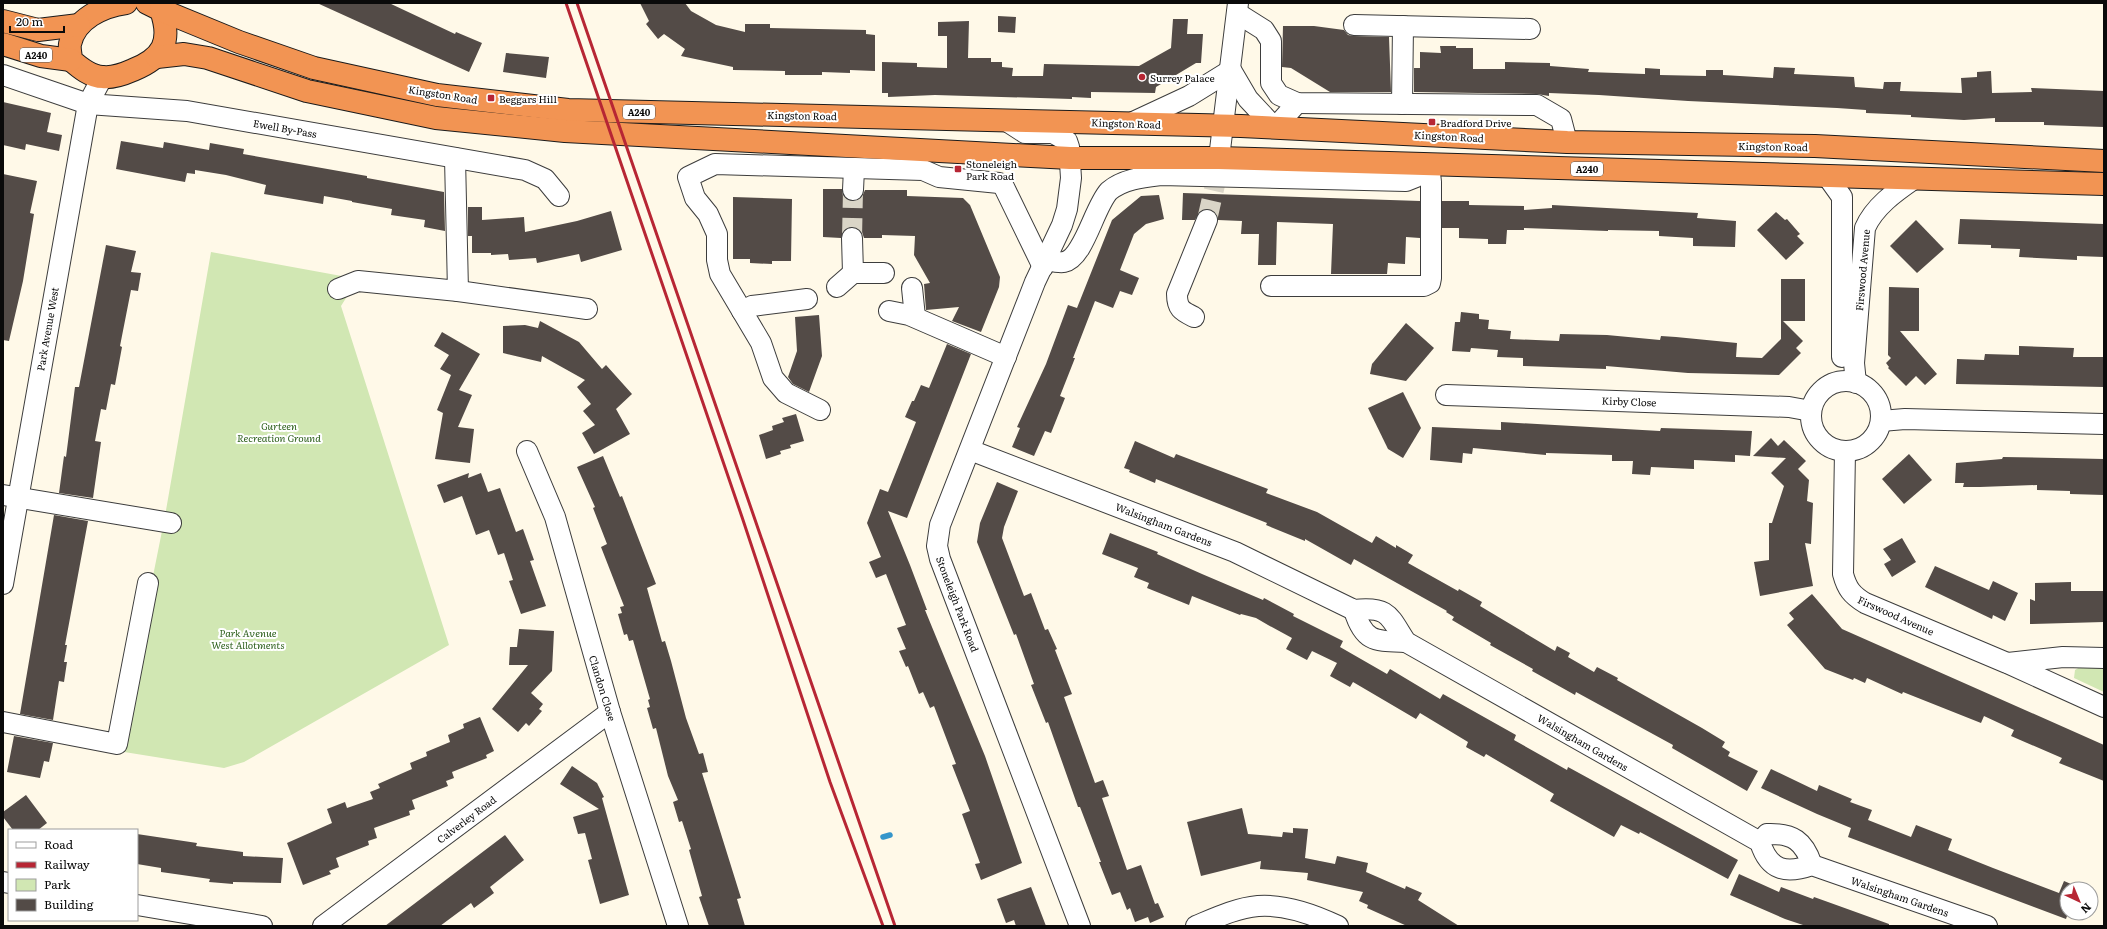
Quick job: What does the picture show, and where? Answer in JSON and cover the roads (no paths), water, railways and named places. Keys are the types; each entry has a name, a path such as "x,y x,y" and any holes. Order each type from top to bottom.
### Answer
{"highway":[{"path":"126,3 100,7 79,25 70,44 71,60 82,70 102,78 120,75 158,57 166,40 166,24 155,6"},
{"name":"Kingston Road","path":"155,6 240,42 314,68 437,95 568,110 1224,126 1567,142 1815,146 2104,161"},
{"path":"3,20 38,30 79,25"},
{"name":"A240","path":"3,44 42,56 71,60"},
{"name":"A240","path":"158,57 184,54 208,58 306,92 436,118 565,131 1070,158 1219,158 2104,184"}],"street":[{"path":"1219,158 1231,70 1237,8"},
{"path":"1237,8 1264,30 1271,41 1271,83 1279,95 1297,103 1537,105 1561,119 1567,142"},
{"path":"1354,25 1530,29"},
{"path":"1402,104 1403,26"},
{"path":"1132,123 1189,96 1231,70"},
{"path":"1231,70 1248,99 1275,128 1297,103"},
{"name":"Ewell By-Pass","path":"3,75 88,104 187,111 525,170 545,179 559,196"},
{"name":"Park Avenue West","path":"3,584 10,496 88,104 102,78"},
{"name":"Stoneleigh Park Road","path":"1005,120 1025,133 1053,133 1067,141 1070,158 1067,209 1062,225 1041,259 1006,357 940,526 937,546 940,559 1080,926"},
{"path":"455,158 458,291"},
{"path":"820,410 786,393 773,378 761,343 720,274 717,260 717,234 708,214 695,198 688,177 715,164 923,170 939,177 999,183 1004,187 1041,259 1063,262 1072,258 1078,251 1096,211 1110,191 1140,177 1162,175 1406,181 1416,177 1429,165"},
{"path":"1271,286 1424,286 1430,283 1432,278 1432,182 1429,165"},
{"path":"853,190 854,169"},
{"name":"Firswood Avenue","path":"1811,411 1815,400 1822,391 1831,384 1842,363 1842,197 1827,176"},
{"name":"Firswood Avenue","path":"1856,382 1854,363 1865,228 1869,218 1894,193 1914,179"},
{"path":"1194,317 1181,311 1177,303 1177,294 1207,220"},
{"path":"852,238 853,273"},
{"path":"837,287 853,273 884,273"},
{"path":"338,289 358,281 458,291 587,309"},
{"path":"912,288 915,317"},
{"path":"742,311 752,306 807,299"},
{"path":"889,311 915,317 1006,357"},
{"path":"1811,411 1812,423 1819,439 1834,449 1845,451 1865,446 1873,439 1881,421 1878,402 1865,387 1856,382 1839,382 1831,384"},
{"name":"Kirby Close","path":"1446,395 1789,407 1811,411"},
{"path":"1881,421 1905,419 2104,424"},
{"name":"Walsingham Gardens","path":"970,450 1236,552 1354,610 1370,608 1384,612 1392,619 1406,642"},
{"name":"Clandon Close","path":"527,451 555,517 610,712 678,926"},
{"name":"Firswood Avenue","path":"1845,451 1843,574 1848,589 1865,603 2008,663 2104,707"},
{"path":"10,496 171,523"},
{"path":"3,722 117,744 148,583"},
{"name":"Walsingham Gardens","path":"1354,610 1359,627 1370,638 1383,641 1406,642 1760,842"},
{"name":"Firswood Avenue","path":"2008,663 2063,657 2104,658"},
{"name":"Calverley Road","path":"323,926 610,712"},
{"path":"1767,834 1789,836 1801,843 1808,852 1812,865 1798,870 1788,871 1779,868 1770,861 1763,851 1760,842 1767,834"},
{"name":"Walsingham Gardens","path":"1812,865 1987,926"},
{"path":"138,905 262,926"},
{"path":"1196,926 1227,914 1258,906 1292,910 1319,917 1338,926"}],"waterway":[{"path":"883,837 890,835"}],"tunnel":[{"path":"1207,220 1217,176"},
{"path":"852,238 853,190"}],"railway":[{"path":"566,3 742,517 830,782 883,926"},
{"path":"577,3 895,926"}],"place":[{"name":"Surrey Palace","path":"1142,77"},
{"name":"Beggars Hill","path":"491,98"},
{"name":"Bradford Drive","path":"1432,122"},
{"name":"Stoneleigh Park Road","path":"958,169"}],"park label":[{"name":"Gurteen Recreation Ground","path":"279,430"},
{"name":"Park Avenue West Allotments","path":"248,638"}]}
